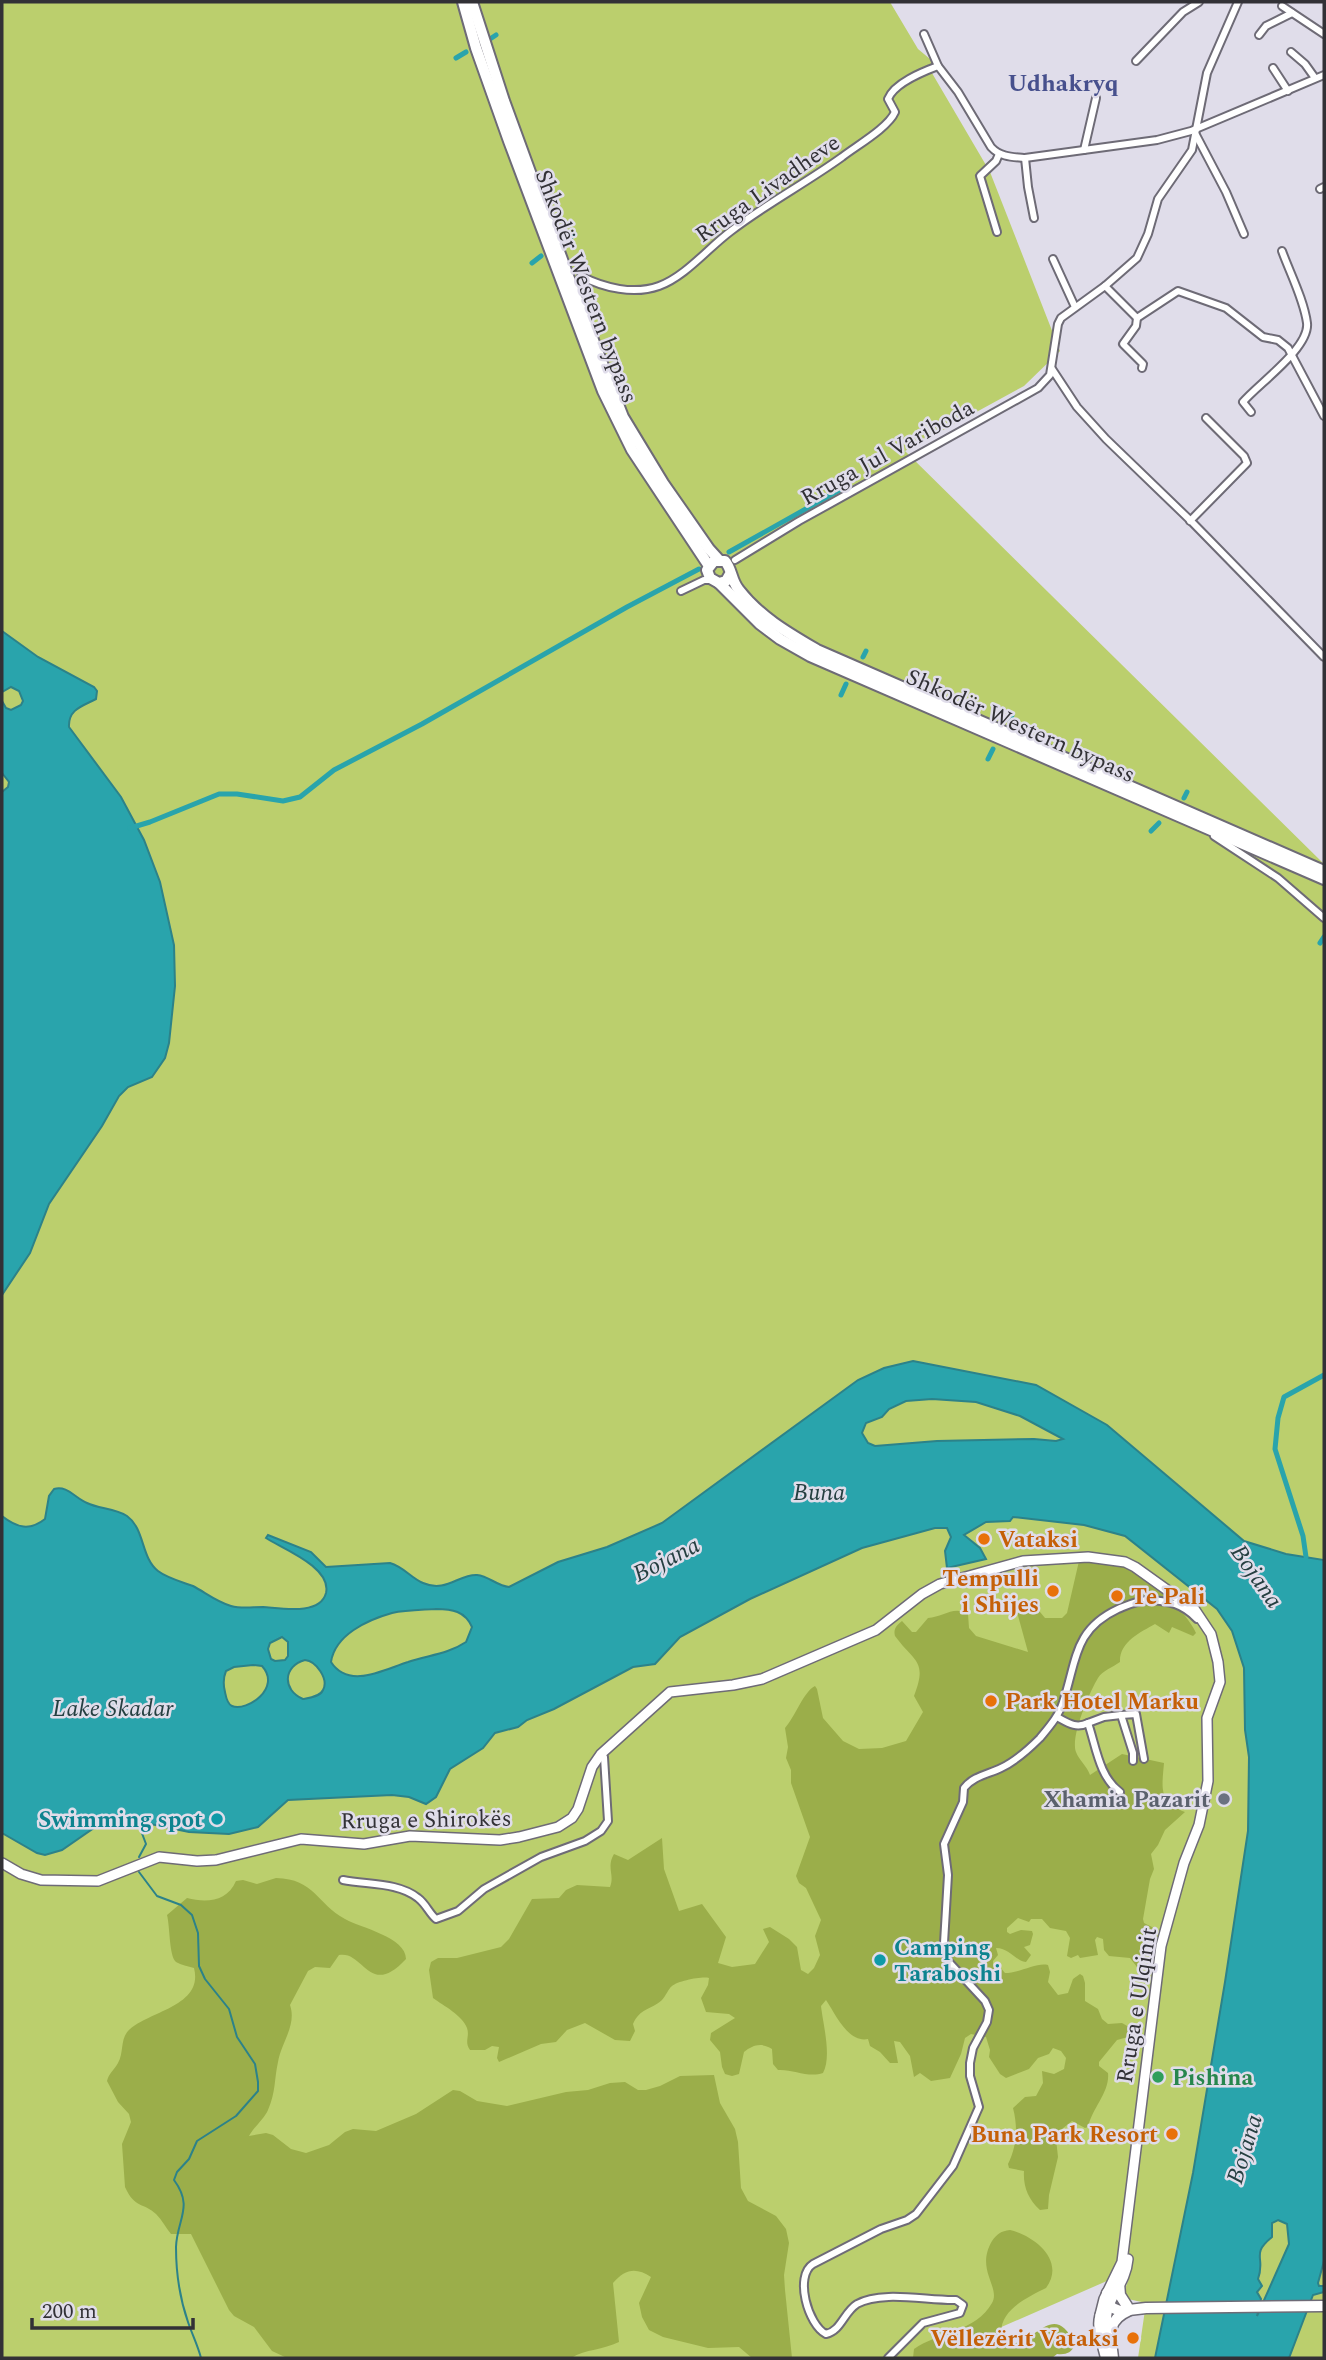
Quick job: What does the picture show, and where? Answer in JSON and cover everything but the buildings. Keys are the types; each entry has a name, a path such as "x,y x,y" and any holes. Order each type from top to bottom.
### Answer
{"highway":[{"name":"Shkodër Western bypass","path":"463,2 476,48 509,141 603,391 632,450 709,576 765,628 810,656 1324,879"},
{"name":"Shkodër Western bypass","path":"472,2 504,102 623,417 663,483 710,551 728,565 740,592 764,616 817,650 1324,871"},
{"path":"714,561 728,565 724,582 709,576 714,561"}],"main road":[{"name":"Rruga e Shirokës","path":"2,1863 28,1877 41,1880 98,1881 159,1857 216,1860 301,1839 364,1844 410,1836 500,1840 558,1827 572,1818 581,1802 592,1767 601,1754 670,1692 737,1685 762,1679 876,1630 922,1594 940,1584 1023,1561 1088,1557 1125,1562 1190,1605 1207,1626 1217,1655 1220,1677 1207,1718 1207,1785"},
{"name":"Rruga e Ulqinit","path":"1107,2292 1121,2265 1126,2236 1161,1946 1184,1863 1199,1825 1207,1785"},
{"name":"Rruga e Ulqinit","path":"1114,2358 1104,2310 1128,2262 1126,2236"},
{"path":"1119,2283 1120,2295 1128,2308"},
{"path":"1107,2292 1100,2332 1107,2358"},
{"path":"1104,2310 1324,2306"},
{"path":"1109,2340 1112,2324 1128,2308"}],"street":[{"path":"1136,61 1183,12 1199,2"},
{"path":"1238,2 1207,73 1197,132 1188,159 1158,199 1148,234 1137,258 1105,286 1066,313 1058,324 1052,369 1077,407 1106,439 1324,657"},
{"path":"1282,6 1324,34"},
{"path":"1259,34 1266,26 1292,13"},
{"path":"924,34 939,66 991,147 999,154 1026,158 1197,132 1324,75"},
{"path":"1291,52 1305,64 1315,78"},
{"name":"Rruga Livadheve","path":"581,276 629,290 644,290 666,283 749,217 835,162 885,124 895,113 888,99 892,92 939,66"},
{"path":"1273,68 1288,91"},
{"path":"1084,150 1096,98"},
{"path":"1197,132 1244,234"},
{"path":"997,232 980,176 996,161 999,154"},
{"path":"1026,158 1034,218"},
{"path":"1251,412 1243,402 1292,353 1307,329 1307,322 1282,251"},
{"path":"1054,259 1075,307"},
{"path":"1105,286 1137,318"},
{"path":"1137,318 1172,293 1182,291 1232,311 1262,337 1278,340 1292,353 1324,416"},
{"path":"1137,318 1136,326 1123,344 1143,364 1142,368"},
{"name":"Rruga Jul Variboda","path":"728,565 799,521 1038,388 1052,369"},
{"path":"1190,521 1247,463 1244,456 1206,418"},
{"path":"681,591 709,576"},
{"path":"1194,823 1278,878 1324,918"},
{"path":"888,2358 923,2323 960,2313 963,2305 956,2300 874,2298 857,2304 835,2330 826,2334 817,2328 811,2317 806,2297 805,2271 807,2267 856,2241 907,2220 925,2203 947,2175 959,2156 979,2107 970,2076 970,2063 972,2049 987,2022 989,2010 985,2001 955,1971 944,1953 943,1924 948,1875 944,1844 962,1802 964,1788 969,1782 1004,1767 1018,1757 1057,1717 1078,1647 1086,1633 1104,1616 1129,1604 1144,1600 1155,1601 1185,1607 1201,1624 1207,1626"},
{"path":"1057,1717 1073,1726 1083,1726 1104,1717 1136,1714 1144,1759"},
{"path":"1121,1715 1133,1753 1133,1762"},
{"path":"1088,1723 1104,1772 1113,1787 1120,1792"},
{"path":"343,1880 384,1885 411,1893 436,1919 451,1915 484,1889 541,1857 585,1841 601,1831 608,1821 604,1756 601,1754"}],"green space":[{"path":"2,2 890,2 918,49 936,64 929,68 990,172 1060,351 1024,386 905,451 1324,864 1324,2358 1138,2358 1146,2303 1128,2299 1124,2292 1129,2278 1116,2277 942,2353 939,2358 2,2358"},
{"path":"1092,1559 1121,1564 1144,1576 1175,1605 1196,1633 1193,1636 1172,1627 1169,1633 1155,1624 1127,1643 1120,1662 1100,1676 1090,1693 1078,1725 1076,1752 1090,1775 1122,1754 1164,1763 1163,1787 1166,1799 1185,1812 1165,1830 1151,1854 1154,1869 1143,1919 1144,1923 1154,1928 1145,1939 1149,1953 1137,1967 1130,1958 1109,1956 1104,1950 1103,1939 1097,1937 1095,1940 1098,1955 1080,1958 1078,1955 1071,1958 1067,1956 1070,1938 1066,1931 1050,1928 1042,1919 1031,1919 1029,1922 1018,1918 1007,1928 1010,1934 1021,1930 1032,1931 1030,1945 1024,1947 1031,1955 1026,1962 996,1948 998,1955 993,1965 1000,1967 1005,1973 1048,1965 1048,1982 1058,1995 1068,1993 1073,1979 1080,1974 1085,1983 1085,2001 1098,2009 1102,2019 1108,2024 1122,2023 1129,2027 1128,2037 1117,2040 1099,2062 1099,2066 1108,2073 1108,2080 1088,2127 1072,2121 1062,2129 1056,2139 1058,2157 1048,2209 1040,2210 1029,2197 1024,2171 1009,2168 1008,2164 1016,2136 1013,2108 1025,2097 1036,2096 1043,2083 1042,2071 1054,2074 1064,2069 1066,2058 1061,2051 1053,2048 1049,2054 1038,2058 1029,2069 1006,2078 1000,2074 989,2057 986,2037 971,2034 965,2038 950,2078 931,2081 920,2073 914,2077 910,2056 900,2042 894,2041 898,2063 890,2063 870,2046 868,2039 854,2037 838,2020 826,2000 821,2006 827,2050 823,2073 778,2070 773,2064 772,2049 761,2045 744,2052 739,2074 732,2076 725,2074 720,2052 710,2040 711,2033 735,2018 729,2014 706,2012 701,1998 709,1978 696,1978 675,1984 662,2000 642,2012 633,2024 635,2031 630,2041 615,2040 585,2023 567,2030 556,2042 541,2044 499,2062 499,2047 470,2050 465,2023 433,1998 429,1970 431,1962 438,1958 457,1958 501,1947 509,1939 532,1899 559,1898 566,1890 577,1885 610,1887 614,1854 628,1860 662,1838 664,1869 679,1911 702,1904 726,1937 718,1963 732,1967 755,1964 769,1942 763,1929 770,1927 797,1947 801,1970 808,1974 820,1955 815,1936 821,1920 806,1888 799,1883 796,1876 810,1837 791,1783 791,1770 786,1758 788,1747 785,1728 803,1699 815,1686 823,1718 843,1741 859,1749 882,1748 906,1741 923,1712 914,1696 920,1675 917,1662 895,1636 895,1629 902,1621 912,1632 916,1632 928,1618 953,1611 963,1612 968,1614 969,1628 976,1636 1028,1652 1017,1612 1035,1606 1045,1618 1062,1618 1067,1613 1079,1561"},
{"path":"276,1878 289,1879 308,1887 345,1919 391,1939 404,1951 406,1959 394,1970 383,1975 368,1970 348,1955 339,1955 330,1968 315,1967 308,1971 290,2005 292,2020 280,2055 271,2103 249,2136 266,2133 273,2135 291,2149 306,2153 329,2145 353,2129 376,2131 416,2114 453,2090 477,2101 507,2106 610,2083 625,2082 638,2090 646,2090 680,2076 714,2075 720,2103 735,2129 741,2188 748,2201 776,2216 786,2229 789,2243 784,2275 792,2358 752,2358 739,2347 708,2348 663,2337 649,2330 639,2303 651,2277 636,2271 626,2272 613,2283 619,2342 571,2358 287,2358 272,2351 254,2327 234,2316 191,2234 171,2234 156,2214 136,2202 125,2187 122,2144 131,2122 129,2114 118,2102 107,2081 120,2059 128,2031 183,2000 195,1981 194,1968 174,1959 167,1915 187,1898 208,1900 222,1897 236,1881 257,1884"},
{"path":"1010,2230 1038,2244 1050,2259 1052,2268 1046,2288 1021,2302 1007,2315 1001,2332 1003,2342 1023,2340 1050,2325 1058,2325 1066,2331 1075,2345 1073,2348 1068,2353 1057,2354 1052,2358 913,2358 914,2349 967,2326 985,2313 994,2297 987,2269 987,2251 996,2236"}],"water":[{"path":"2,631 38,657 97,691 96,699 74,712 69,727 121,797 144,840 160,882 174,945 175,986 165,1058 152,1077 128,1087 119,1096 49,1204 30,1253 2,1295 2,792 9,782 2,773 2,701 6,708 11,710 23,701 19,691 11,687 2,692"},
{"path":"913,1361 1036,1385 1107,1425 1244,1541 1286,1554 1324,1560 1324,2261 1318,2283 1319,2286 1324,2286 1324,2292 1313,2295 1289,2358 1155,2358 1193,2173 1225,1982 1248,1831 1249,1757 1245,1730 1244,1668 1232,1631 1217,1609 1125,1536 1084,1525 1013,1517 1010,1521 986,1522 964,1535 980,1548 986,1559 947,1568 945,1551 951,1537 947,1528 935,1528 862,1548 750,1599 680,1637 655,1664 633,1667 518,1727 495,1733 483,1748 450,1769 436,1797 426,1804 409,1797 392,1795 288,1800 258,1827 229,1834 189,1832 136,1821 109,1822 94,1828 62,1850 45,1855 2,1833 2,1516 23,1526 39,1523 45,1519 49,1496 54,1489 67,1490 87,1503 127,1516 137,1528 149,1559 158,1571 235,1607 308,1608 322,1600 326,1593 326,1584 314,1567 266,1538 268,1535 311,1552 326,1567 390,1563 419,1581 431,1585 445,1585 477,1575 509,1587 558,1562 607,1547 662,1523 858,1380 884,1368","holes":["932,1399 976,1402 1020,1416 1063,1439 937,1441 875,1446 868,1443 862,1433 866,1423 882,1417 889,1409 906,1401","436,1609 457,1612 466,1617 472,1627 466,1642 459,1646 368,1675 347,1675 331,1662 345,1636 363,1624 392,1613","282,1637 288,1642 288,1656 285,1660 271,1659 268,1649 270,1643","309,1661 320,1671 324,1686 314,1697 303,1699 291,1690 289,1673 298,1663","262,1666 268,1682 260,1697 253,1702 238,1707 232,1706 224,1689 226,1671 234,1667","1278,2220 1287,2224 1289,2244 1257,2316 1261,2299 1257,2292 1262,2286 1258,2279 1260,2252 1272,2237 1272,2223"]}],"waterway":[{"path":"490,39 496,35"},
{"path":"456,58 466,52"},
{"path":"566,242 574,234"},
{"path":"532,263 541,256"},
{"path":"729,552 845,487"},
{"path":"130,828 219,794 283,801 300,797 334,770 422,724 699,569"},
{"path":"863,657 866,651"},
{"path":"841,695 846,684"},
{"path":"1010,721 1012,715"},
{"path":"988,759 993,749"},
{"path":"1184,798 1187,792"},
{"path":"1151,831 1159,823"},
{"path":"1320,943 1324,937"},
{"path":"1306,1557 1303,1536 1275,1449 1278,1418 1284,1397 1324,1375"},
{"path":"137,1820 146,1844 139,1857"},
{"path":"139,1872 157,1896 181,1905 192,1915 198,1933 199,1966 205,1979 229,2009 237,2037 255,2064 258,2082 258,2091 236,2116 197,2141 189,2159 177,2172 174,2180 180,2189 184,2206 176,2247 179,2285 185,2313 201,2358"}],"place":[{"name":"Vataksi","path":"984,1539"},
{"name":"Tempulli i Shijes","path":"1053,1591"},
{"name":"Te Pali","path":"1117,1596"},
{"name":"Park Hotel Marku","path":"991,1701"},
{"name":"Xhamia Pazarit","path":"1224,1799"},
{"name":"Swimming spot","path":"217,1819"},
{"name":"Camping Taraboshi","path":"880,1960"},
{"name":"Pishina","path":"1158,2077"},
{"name":"Buna Park Resort","path":"1172,2134"},
{"name":"Vëllezërit Vataksi","path":"1133,2338"}],"district":[{"name":"Udhakryq","path":"1063,83"}],"water label":[{"name":"Buna","path":"819,1492"},
{"name":"Bojana","path":"666,1559"},
{"name":"Bojana","path":"1257,1576"},
{"name":"Lake Skadar","path":"113,1708"},
{"name":"Bojana","path":"1244,2149"}]}
